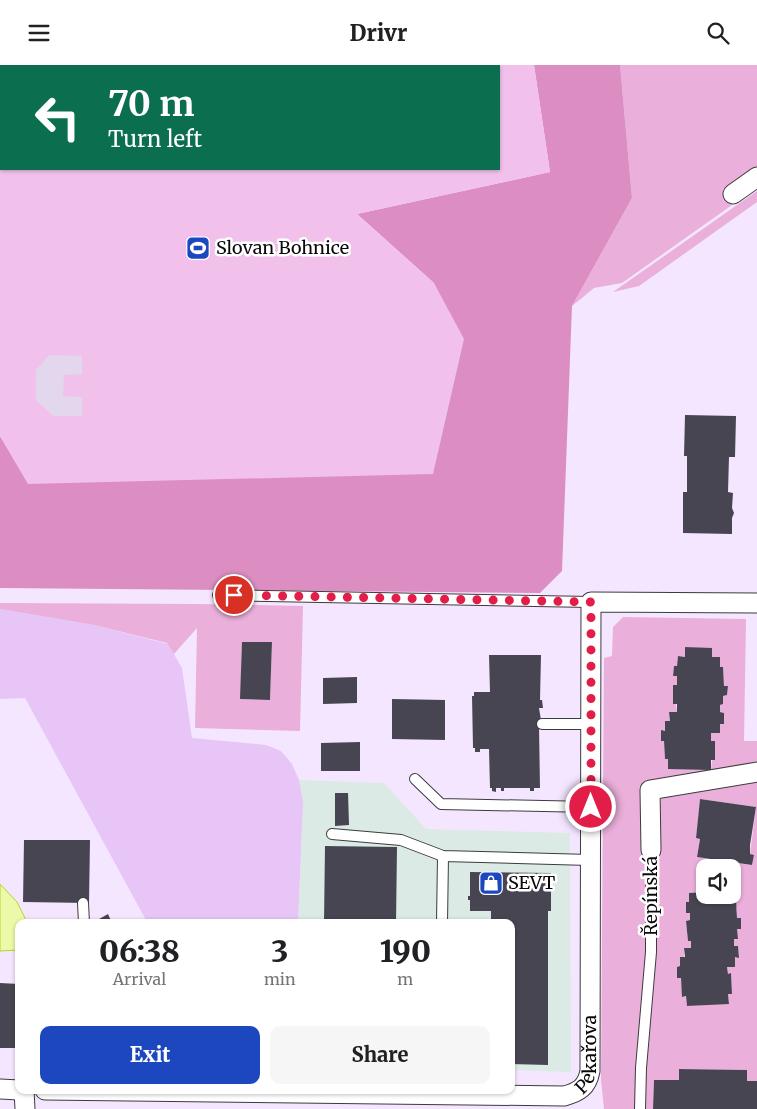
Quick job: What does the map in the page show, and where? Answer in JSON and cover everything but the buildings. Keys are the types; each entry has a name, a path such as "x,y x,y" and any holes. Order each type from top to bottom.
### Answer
{"street":[{"path":"733,193 757,177"},
{"path":"591,602 757,603"},
{"name":"Pekařova","path":"128,1094 459,1102 564,1097 575,1093 584,1086 590,1071 591,602"},
{"name":"Řepínská","path":"652,850 650,790 757,772"},
{"path":"0,1089 15,1090"},
{"path":"24,1094 25,1109"}],"lane":[{"path":"218,595 591,602"},
{"path":"542,724 591,724"},
{"path":"415,779 441,804 591,807"},
{"path":"332,834 401,840 443,856 590,860"},
{"name":"Řepínská","path":"640,1109 641,1068 651,951 652,850"},
{"path":"442,919 443,856"},
{"path":"82,903 84,919"}],"shaded area":[{"name":"Slovan Bohnice","path":"500,65 534,65 550,172 357,214 434,283 464,339 433,474 28,484 0,436 0,170 500,170"},
{"path":"534,65 620,65 632,198 572,306 562,571 540,593 0,588 0,436 28,483 434,283 357,214 550,172"},
{"path":"620,65 757,65 757,168 725,190 732,205 622,283 594,288 572,306 632,198"},
{"path":"757,191 757,202 639,286 613,292"},
{"path":"49,355 82,356 82,374 64,375 63,396 82,397 82,416 53,416 36,400 36,370"},
{"path":"0,603 303,606 300,731 195,728 197,628 174,654 167,643 94,625 0,609","holes":["242,642 272,643 270,700 241,699"]},
{"path":"0,609 94,625 168,644 182,668 192,738 266,745 281,751 292,764 299,780 303,802 298,919 145,919 25,698 0,699"},
{"path":"623,617 746,619 744,741 757,741 757,1081 747,1081 747,1070 680,1069 679,1080 654,1080 653,1109 604,1109 601,1080 604,658 612,656 613,627","holes":["685,647 712,649 712,657 720,657 720,667 723,667 724,686 728,686 727,695 723,696 723,704 720,705 720,712 724,713 724,724 720,724 720,733 711,733 711,741 715,741 711,769 668,769 668,759 665,759 664,741 661,741 661,731 665,731 665,721 670,721 669,712 677,712 673,685 677,685 677,676 673,676 678,656 685,657"]},
{"path":"299,780 384,783 426,829 570,833 571,1072 515,1070 515,919 298,919 303,803"},
{"path":"0,884 17,902 26,919 15,919 15,950 0,951"}],"place":[{"name":"Slovan Bohnice","path":"198,248"},
{"name":"SEVT","path":"491,883"}],"route":[{"path":"234,595 591,602 591,807"}]}
